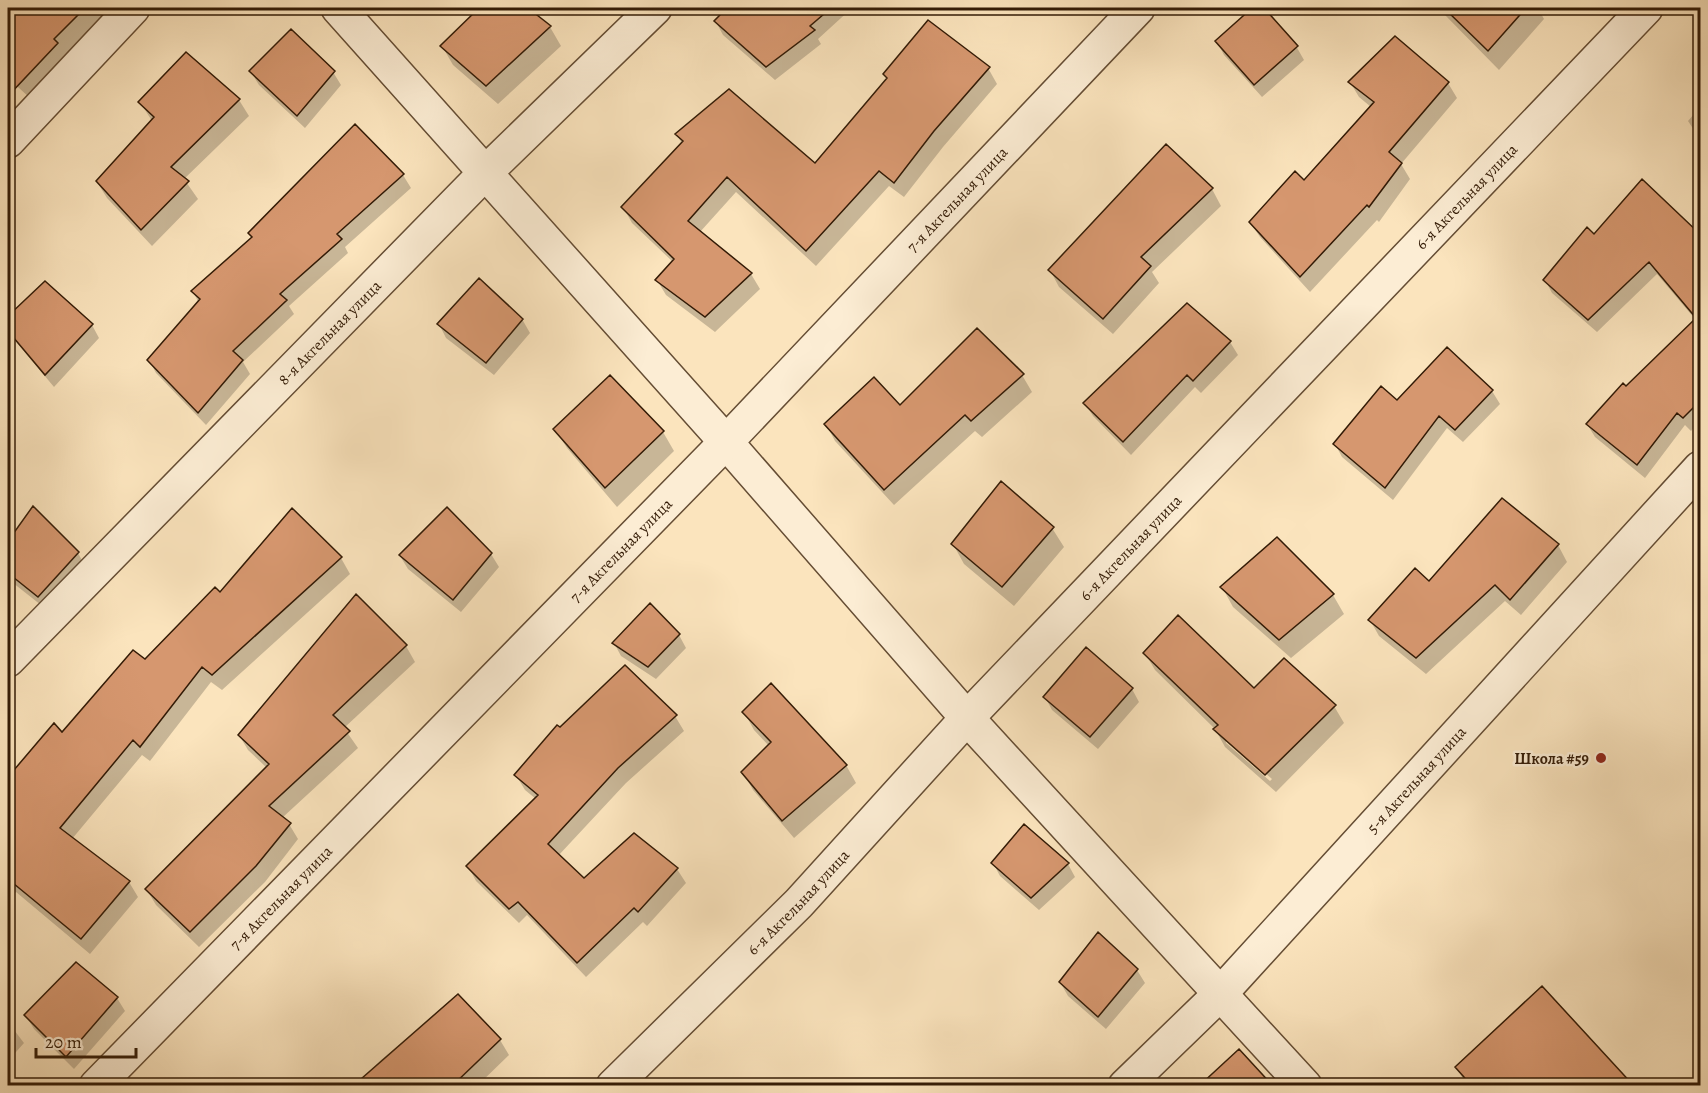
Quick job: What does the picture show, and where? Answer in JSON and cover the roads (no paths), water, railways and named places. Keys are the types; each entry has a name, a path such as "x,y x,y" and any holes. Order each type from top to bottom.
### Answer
{"street":[{"path":"8,141 133,8"},
{"path":"338,8 726,442 967,718 1305,1086"},
{"name":"8-я Акгельная улица","path":"8,660 486,172 655,8"},
{"name":"7-я Акгельная улица","path":"96,1086 726,442 1138,8"},
{"name":"6-я Акгельная улица","path":"613,1086 799,903 967,718 1646,8"},
{"name":"5-я Акгельная улица","path":"1125,1086 1221,993 1701,468"}],"place":[{"name":"Школа #59","path":"1601,758"}]}
